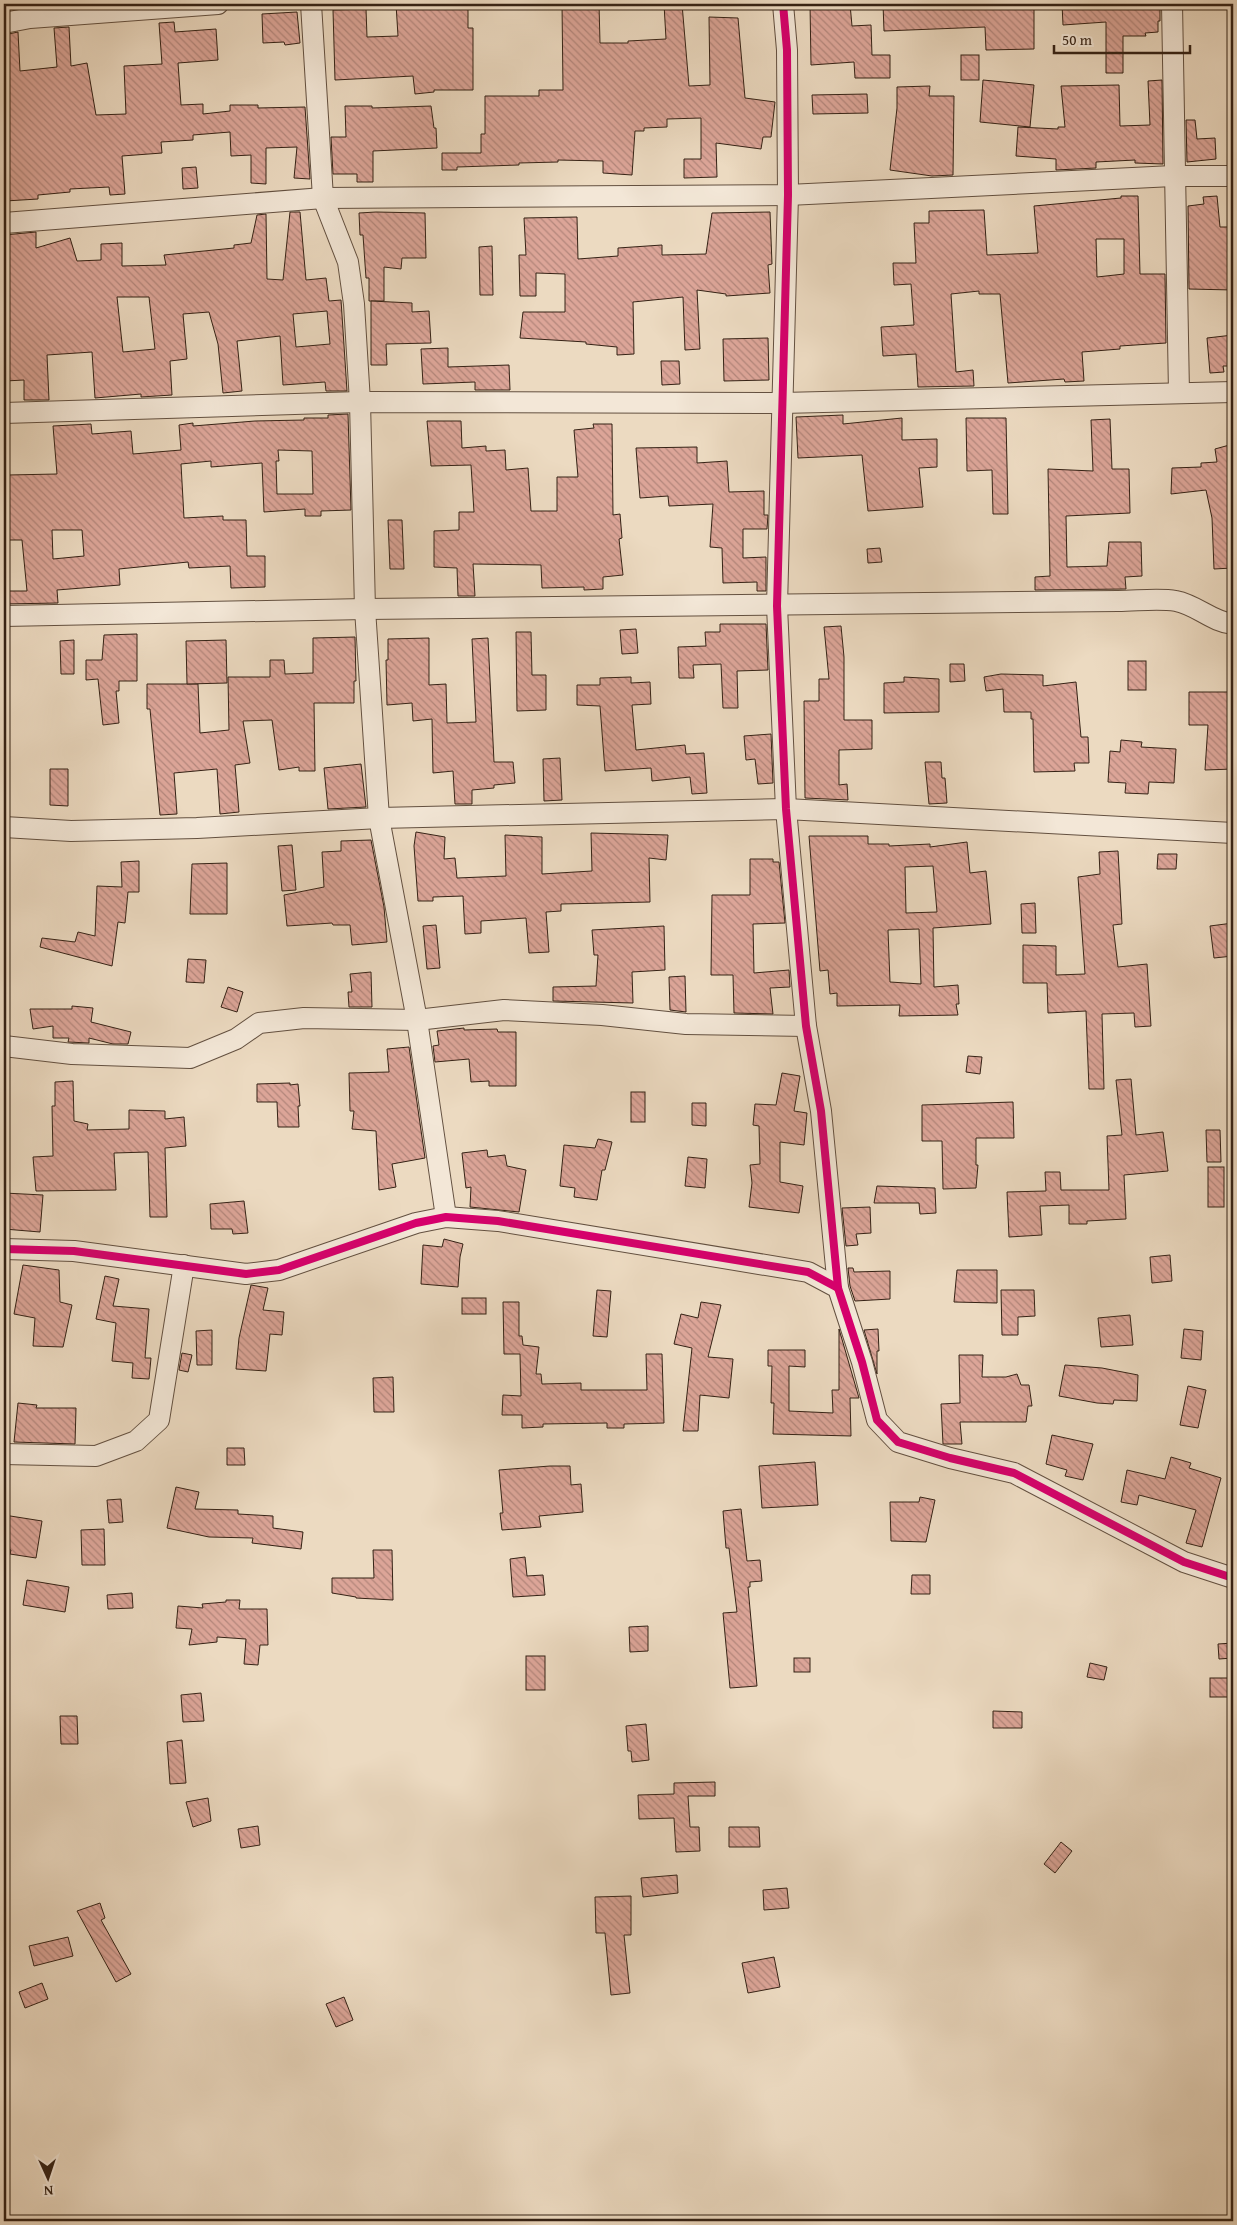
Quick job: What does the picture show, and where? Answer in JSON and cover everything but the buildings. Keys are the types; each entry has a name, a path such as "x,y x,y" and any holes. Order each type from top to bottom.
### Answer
{"street":[{"path":"4,23 29,11 218,4"},
{"path":"311,4 323,198 348,262 354,304 360,402 365,609 379,818 417,1020 446,1217"},
{"path":"783,4 787,50 788,195 777,606 786,809 806,1026 821,1111 838,1288 862,1362 876,1420 898,1442 950,1458 1014,1473 1184,1562 1233,1578"},
{"path":"1172,4 1179,393"},
{"path":"4,222 323,198 788,195 1174,176 1233,176"},
{"path":"4,413 360,402 782,403 1233,392"},
{"path":"4,616 365,609 1176,601 1200,610 1221,623 1233,624"},
{"path":"4,827 70,831 177,828 379,818 786,809 1233,833"},
{"path":"4,1046 72,1054 190,1058 236,1039 259,1023 304,1018 417,1020 504,1010 602,1015 686,1024 806,1026"},
{"path":"4,1249 74,1251 246,1274 279,1270 416,1223 446,1217 498,1221 808,1272 838,1288"},
{"path":"4,1454 96,1456 136,1441 159,1420 184,1265"}],"cycle path":[{"path":"783,4 787,50 788,195 777,606 786,809 806,1026 821,1111 838,1288"},
{"path":"4,1249 74,1251 246,1274 279,1270 416,1223 446,1217 498,1221 808,1272 838,1288 862,1362 877,1420 898,1442 950,1458 1014,1473 1184,1562 1233,1578"}]}
